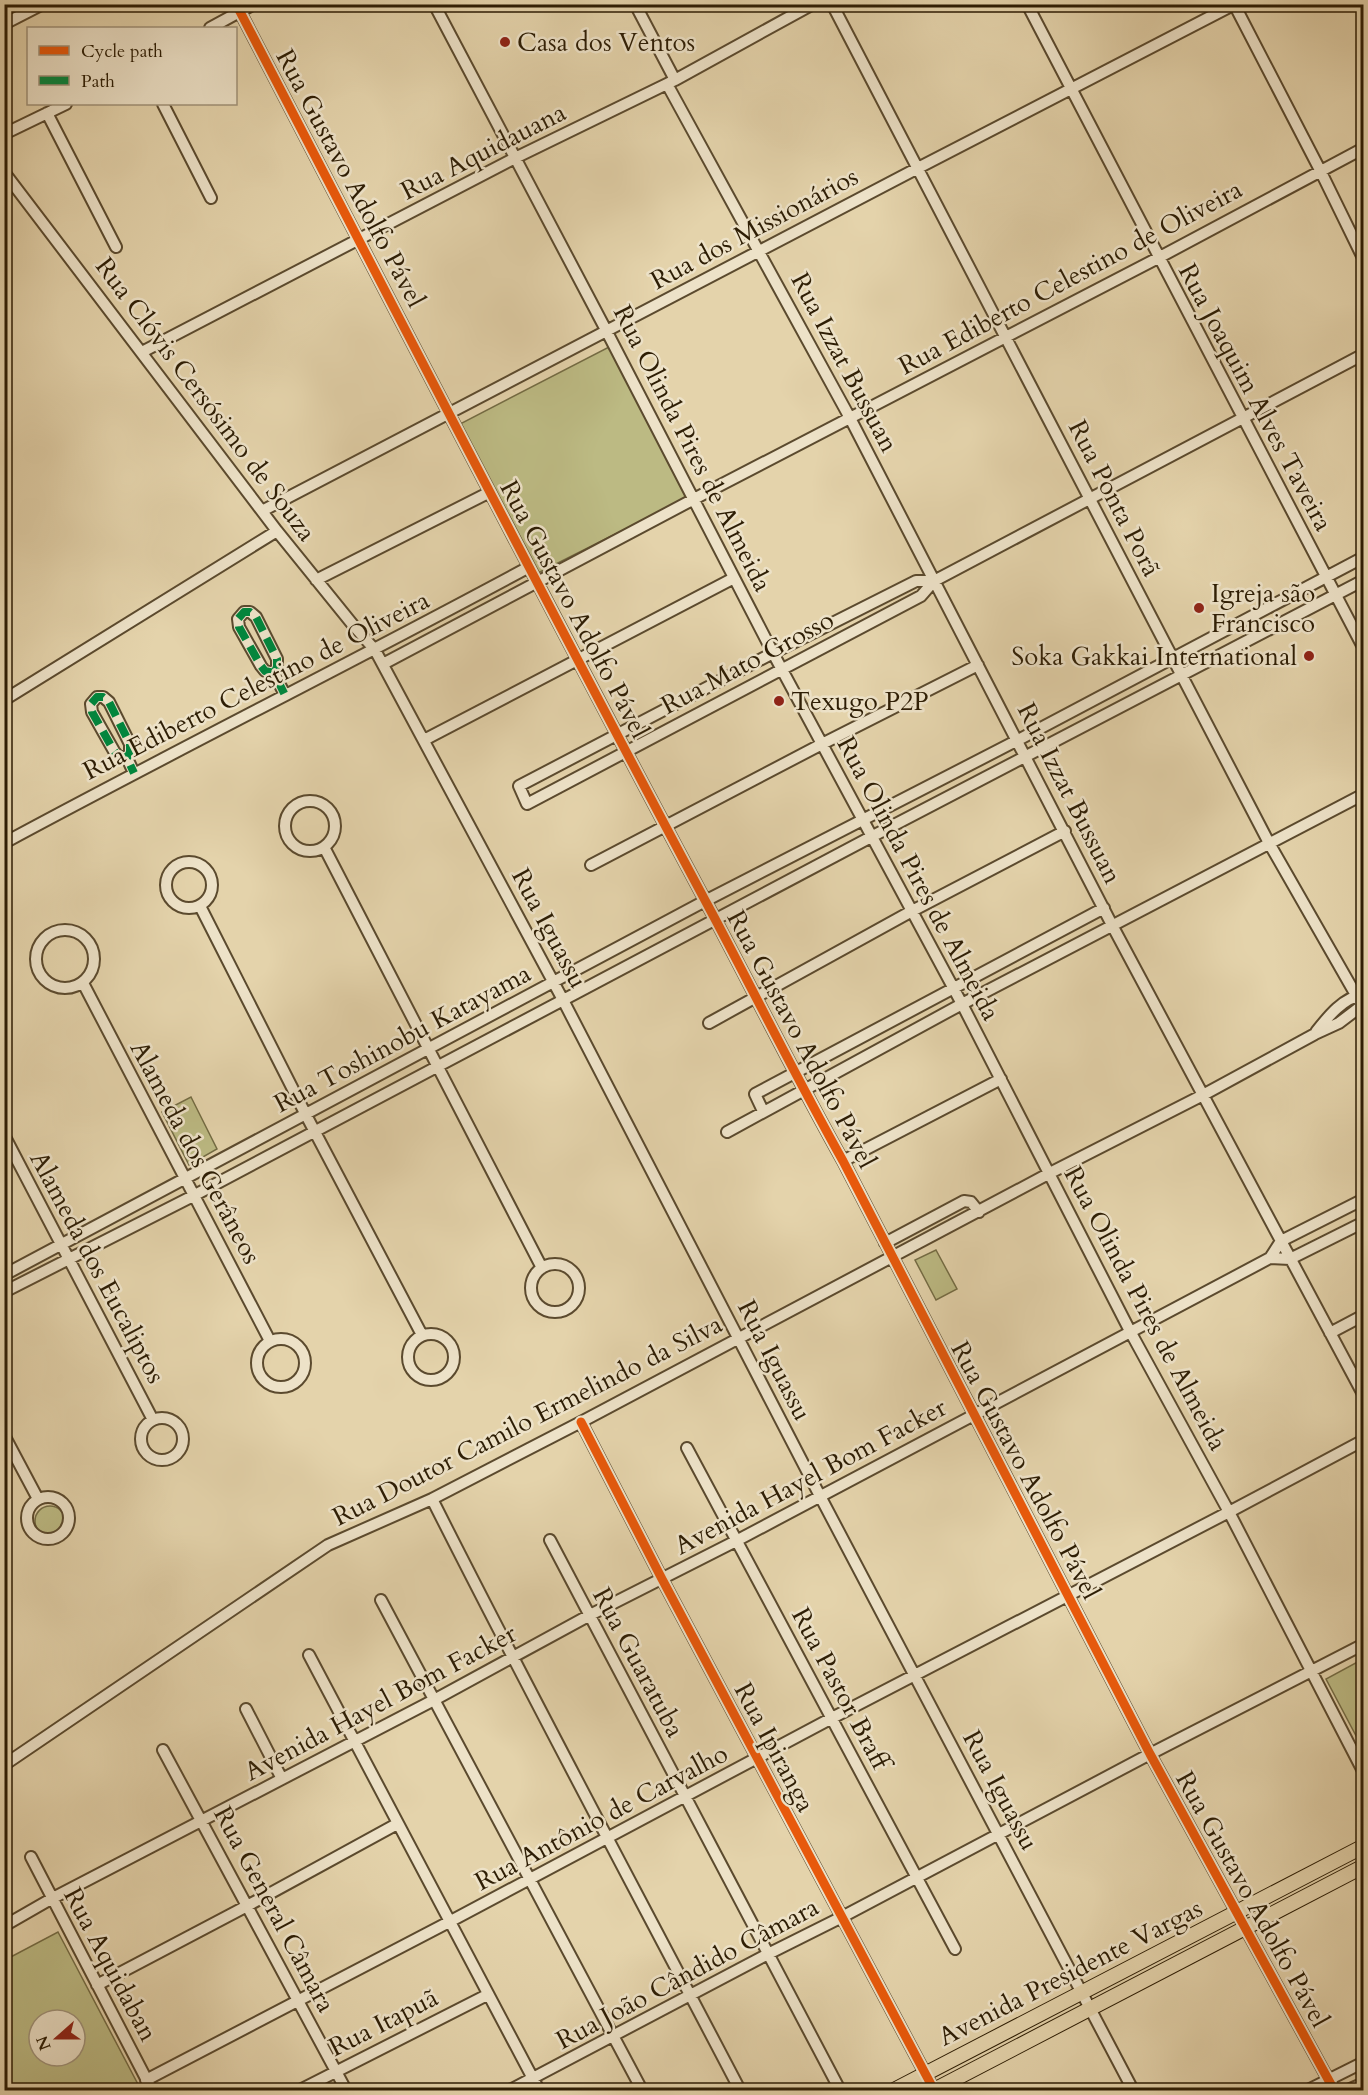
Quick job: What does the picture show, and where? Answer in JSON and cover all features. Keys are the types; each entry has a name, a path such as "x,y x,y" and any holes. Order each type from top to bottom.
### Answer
{"main road":[{"name":"Avenida Presidente Vargas","path":"894,2091 1364,1846"},
{"name":"Avenida Presidente Vargas","path":"934,2090 1364,1866"}],"street":[{"path":"4,24 43,4"},
{"path":"211,27 238,8 254,4"},
{"name":"Rua Olinda Pires de Almeida","path":"434,4 773,653 962,1004 1131,1333 1229,1512 1364,1773"},
{"name":"Rua Izzat Bussuan","path":"635,4 671,82 850,418 1112,924 1364,1396"},
{"name":"Rua Aquidauana","path":"142,352 515,158 671,82 813,4"},
{"name":"Rua Ponta Porã","path":"832,4 1269,843 1362,1002"},
{"name":"Rua Joaquim Alves Taveira","path":"1028,4 1158,258 1364,650"},
{"path":"1234,5 1320,170 1364,261"},
{"name":"Rua dos Missionários","path":"262,511 1234,5"},
{"name":"Rua Gustavo Adolfo Pável","path":"238,8 664,827 843,1161 1150,1754 1334,2091"},
{"path":"4,134 64,105"},
{"path":"164,105 212,198"},
{"path":"47,113 116,247"},
{"name":"Rua Ediberto Celestino de Oliveira","path":"383,664 1364,148"},
{"name":"Rua Clóvis Cersósimo de Souza","path":"4,172 277,531 375,650"},
{"name":"Rua Mato Grosso","path":"934,581 916,581 519,786 527,804 921,596 934,581 1364,354"},
{"path":"316,580 490,492"},
{"path":"4,700 277,531"},
{"name":"Rua Toshinobu Katayama","path":"4,1275 705,901 1018,740 1364,557"},
{"name":"Rua Ediberto Celestino de Oliveira","path":"4,843 134,773 375,650 529,567"},
{"path":"424,740 735,578"},
{"name":"Rua Toshinobu Katayama","path":"4,1292 193,1196 1180,674 1364,580"},
{"path":"274,673 277,659 256,617 250,612 244,612 238,619 239,627 261,666 266,671 274,673 285,695"},
{"name":"Rua Iguassu","path":"375,650 563,1000 820,1496 1133,2091"},
{"path":"591,865 978,664"},
{"path":"97,697 103,697 109,702 130,744 127,758 118,756 114,751 92,712 91,704 97,697"},
{"path":"127,758 134,773"},
{"path":"727,1132 1112,924 1364,794"},
{"path":"304,801 321,803 333,815 334,833 324,847 309,851 289,841 286,834 286,818 296,805 304,801"},
{"path":"709,1023 1065,831"},
{"path":"324,847 542,1268"},
{"path":"195,862 208,871 212,878 211,894 200,906 186,909 178,906 168,896 166,881 168,874 179,864 195,862"},
{"path":"200,906 306,1115 422,1335"},
{"path":"764,1111 755,1094 1104,908"},
{"path":"64,929 74,931 89,941 95,959 93,968 83,983 73,988 63,989 45,981 39,972 36,952 47,935 64,929"},
{"path":"630,942 639,959"},
{"name":"Alameda dos Gerâneos","path":"83,983 270,1341"},
{"name":"Rua Doutor Camilo Ermelindo da Silva","path":"4,1765 328,1545 432,1499 581,1422 1050,1173 1203,1095 1315,1034 1331,1013 1362,1002"},
{"path":"843,1161 1001,1080"},
{"name":"Alameda dos Eucaliptos","path":"4,1135 153,1420"},
{"path":"1281,1241 1364,1199"},
{"path":"885,1243 964,1201 971,1202 979,1212"},
{"path":"1270,1258 1290,1259 1364,1222"},
{"name":"Avenida Hayel Bom Facker","path":"4,1926 51,1899 512,1659 590,1615 736,1541 1131,1333 1270,1258 1281,1241"},
{"path":"557,1264 564,1266 576,1276 579,1291 573,1305 559,1312 543,1309 533,1297 533,1281 542,1268 557,1264"},
{"path":"1330,1333 1364,1315"},
{"path":"422,1335 438,1335 444,1339 453,1352 452,1367 441,1378 426,1380 419,1377 409,1366 408,1352 416,1339 422,1335"},
{"path":"285,1339 292,1342 303,1353 305,1360 301,1375 289,1385 274,1386 267,1382 258,1369 259,1353 270,1341 285,1339"},
{"name":"Alameda dos Eucaliptos","path":"166,1418 172,1420 181,1429 183,1443 181,1449 171,1458 157,1459 150,1456 142,1444 143,1430 153,1420 166,1418"},
{"name":"Rua Ipiranga","path":"581,1422 934,2090"},
{"path":"4,1435 38,1498"},
{"name":"Rua Antônio de Carvalho","path":"146,2080 1364,1440"},
{"name":"Rua Pastor Braff","path":"687,1448 955,1949"},
{"path":"52,1497 65,1504 70,1517 65,1531 60,1536 40,1538 30,1528 27,1522 29,1508 38,1498 52,1497"},
{"path":"432,1499 512,1659 608,1837 740,2091"},
{"name":"Rua Guaratuba","path":"550,1540 840,2091"},
{"path":"381,1600 642,2091"},
{"name":"Rua João Cândido Câmara","path":"510,2091 999,1833 1364,1644"},
{"path":"309,1655 538,2091"},
{"path":"246,1709 282,1779"},
{"name":"Rua General Câmara","path":"163,1750 346,2091"},
{"path":"97,1985 397,1824"},
{"name":"Rua Aquidaban","path":"31,1857 152,2091"},
{"name":"Rua Itapuã","path":"300,2091 487,1995"},
{"path":"1308,2091 1364,2062"},
{"path":"1348,2091 1364,2082"}],"shaded area":[{"path":"609,347 687,498 538,573 460,424"},
{"path":"191,1097 217,1149 189,1165 162,1112"},
{"path":"936,1250 957,1289 936,1300 915,1260"},
{"path":"50,1506 56,1507 64,1515 64,1527 56,1535 50,1536 44,1535 36,1527 35,1521 36,1515 44,1507"},
{"path":"1363,1659 1363,1749 1326,1679"},
{"path":"58,1932 141,2090 5,2090 5,1960"}],"marked path":[{"path":"274,673 277,659 256,617 250,612 244,612 238,619 239,627 261,666 265,671 274,673 285,695"},
{"path":"127,758 130,744 109,702 103,697 97,697 91,704 92,712 114,751 118,756 127,758 134,773"}],"cycle path":[{"path":"236,4 533,576 843,1161 1150,1754 1334,2090"},
{"path":"581,1422 934,2090"}],"place":[{"name":"Casa dos Ventos","path":"505,42"},
{"name":"Igreja são Francisco","path":"1199,608"},
{"name":"Soka Gakkai International","path":"1309,656"},
{"name":"Texugo P2P","path":"779,701"}]}
